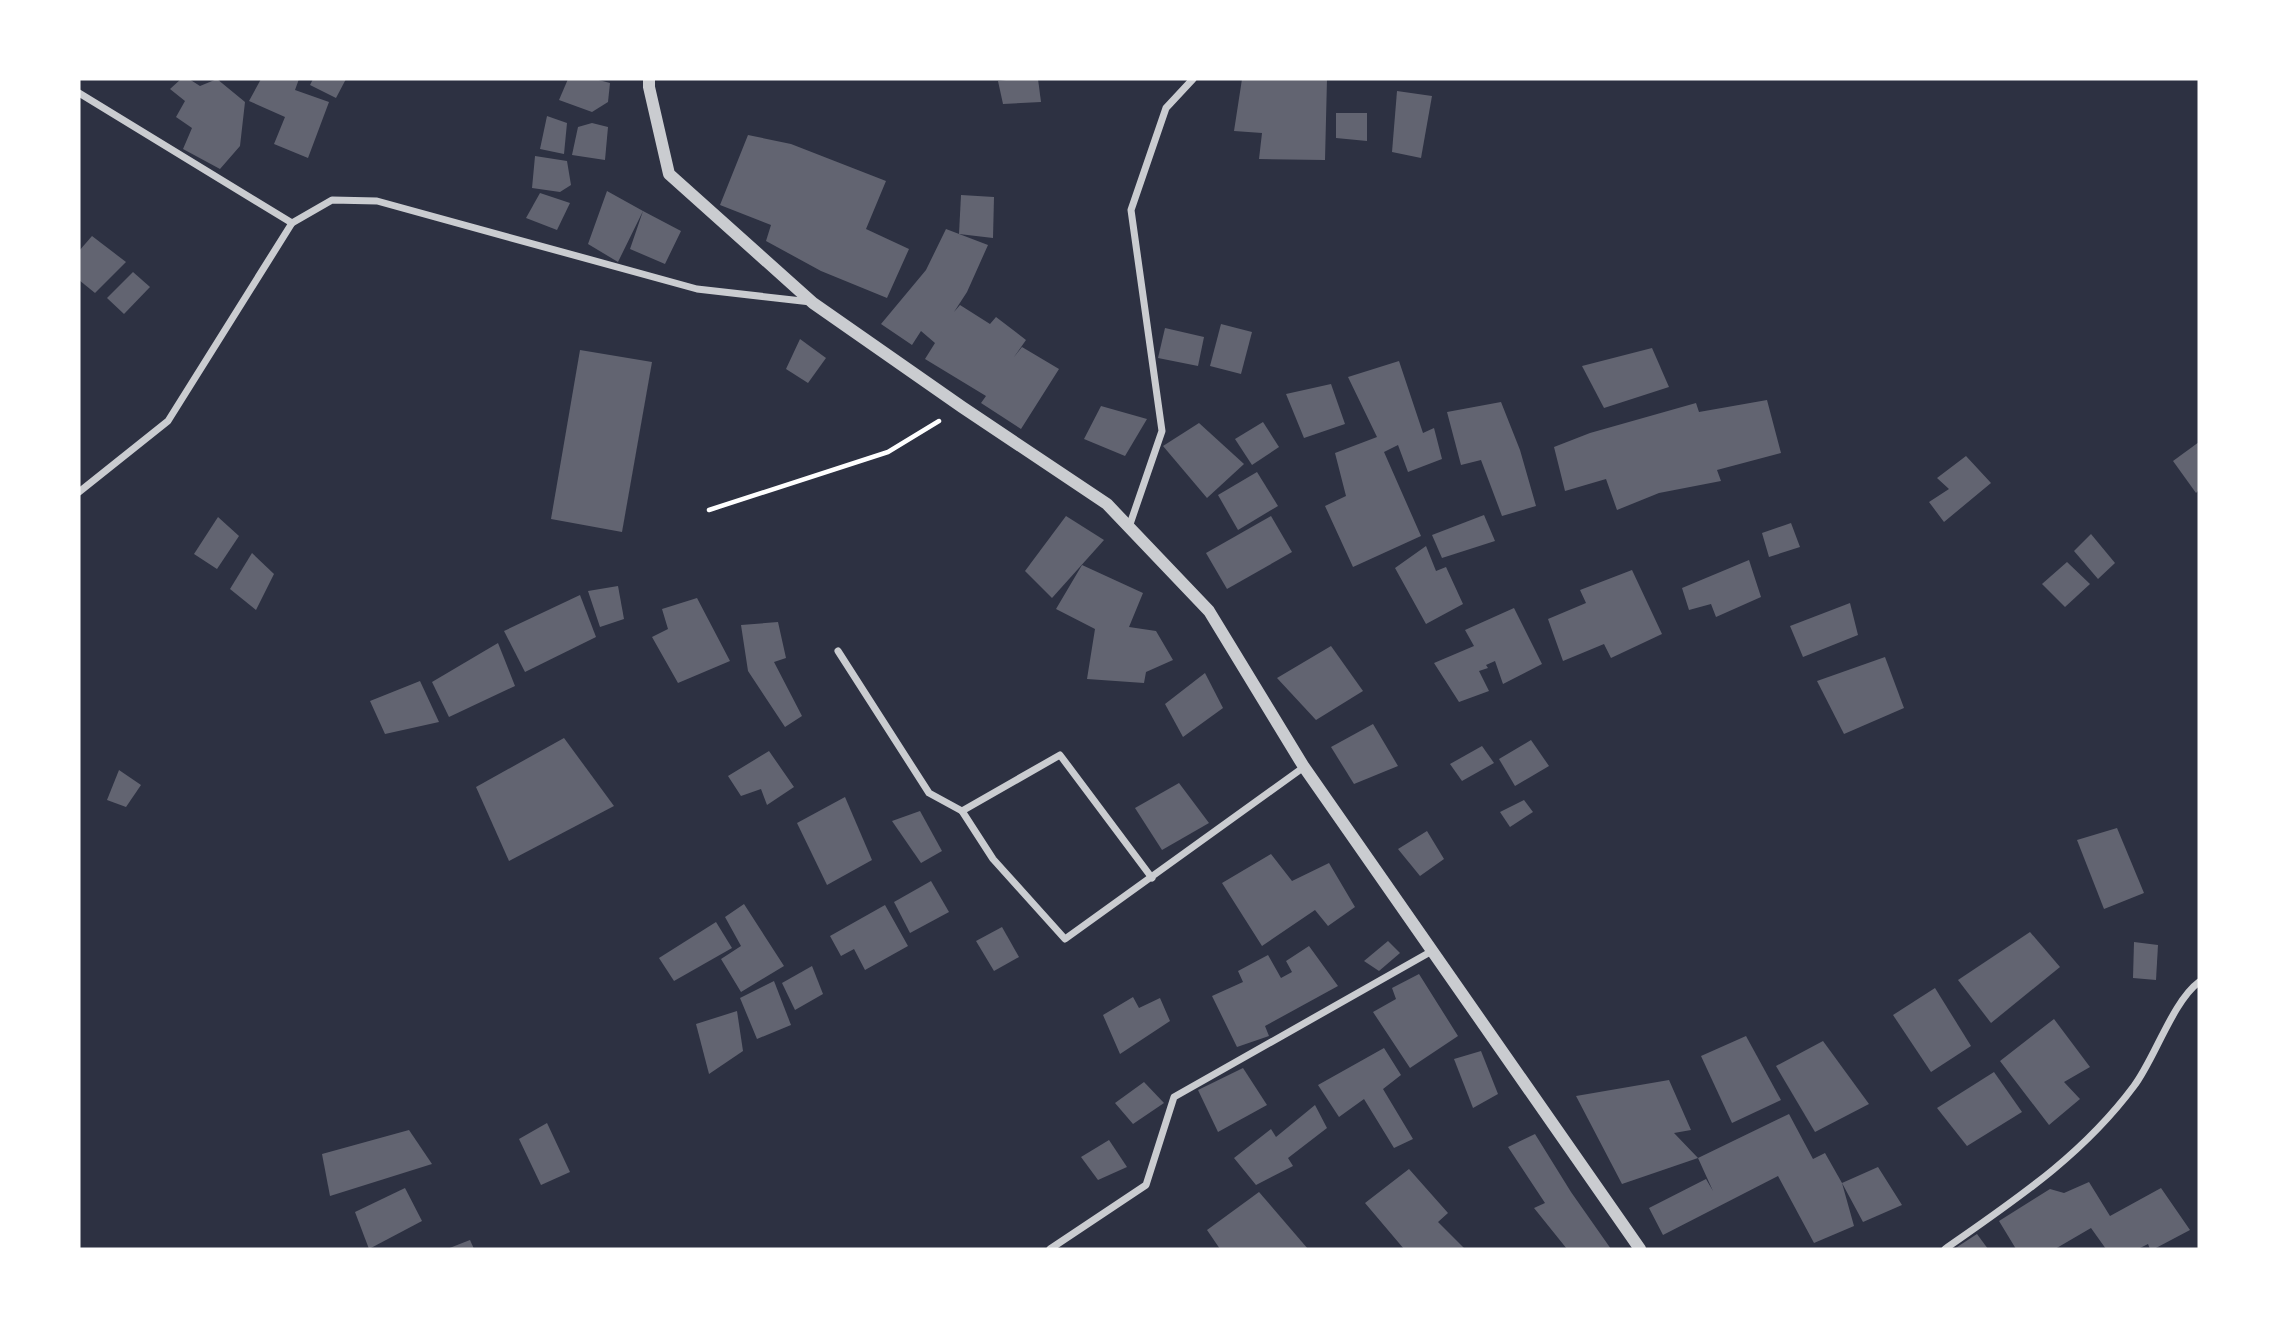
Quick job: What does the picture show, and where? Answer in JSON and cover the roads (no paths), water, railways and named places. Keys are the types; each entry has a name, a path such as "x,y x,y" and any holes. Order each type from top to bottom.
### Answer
{"street":[{"path":"649,79 669,174 813,303 1107,504 1209,611 1304,767 1640,1249"},
{"path":"1129,527 1162,431 1131,210 1166,108 1193,79"},
{"path":"79,93 292,223"},
{"path":"79,492 168,421 292,223 332,200 377,201 696,289 813,303"},
{"path":"838,651 929,793 962,811 993,859 1065,939 1304,767"},
{"path":"962,811 1060,755 1152,878"},
{"path":"1050,1249 1146,1185 1174,1097 1433,950"},
{"path":"1945,1249 2039,1184 2092,1137 2136,1084 2174,1015 2199,982"}]}
